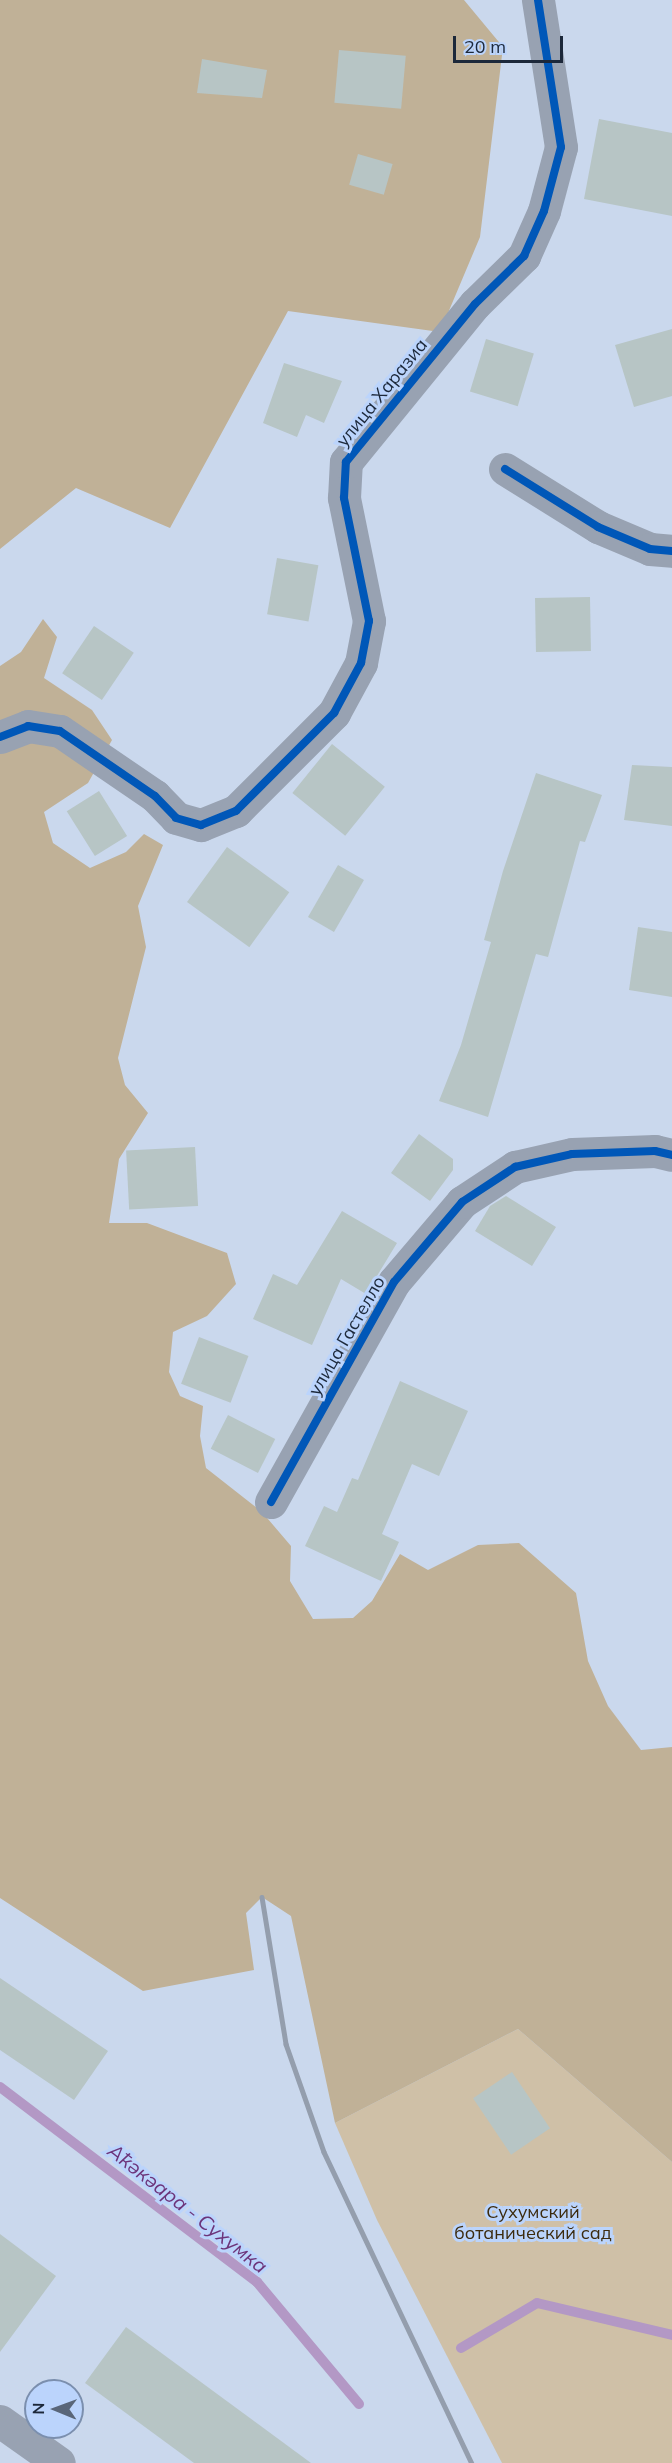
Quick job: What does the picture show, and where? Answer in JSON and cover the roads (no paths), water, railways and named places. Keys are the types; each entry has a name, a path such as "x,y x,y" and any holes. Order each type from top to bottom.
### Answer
{"street":[{"name":"улица Харазиа","path":"0,737 28,726 60,731 156,796 176,818 201,825 236,812 334,713 361,663 369,621 344,498 346,462 468,312 524,256 544,211 561,147 538,0"},
{"path":"505,469 598,527 650,549 672,551"},
{"name":"улица Гастелло","path":"271,1502 394,1282 462,1202 515,1167 561,1157 655,1151 672,1155"},
{"path":"0,2421 59,2463"}],"waterway":[{"name":"Аҟәкәара - Сухумка","path":"0,2087 257,2282 359,2404"},
{"name":"Аҟәкәара - Сухумка","path":"461,2348 537,2303 672,2335"}],"railway":[{"path":"262,1897 286,2044 324,2152 472,2463"}],"park label":[{"name":"Сухумский ботанический сад","path":"533,2223"}]}
